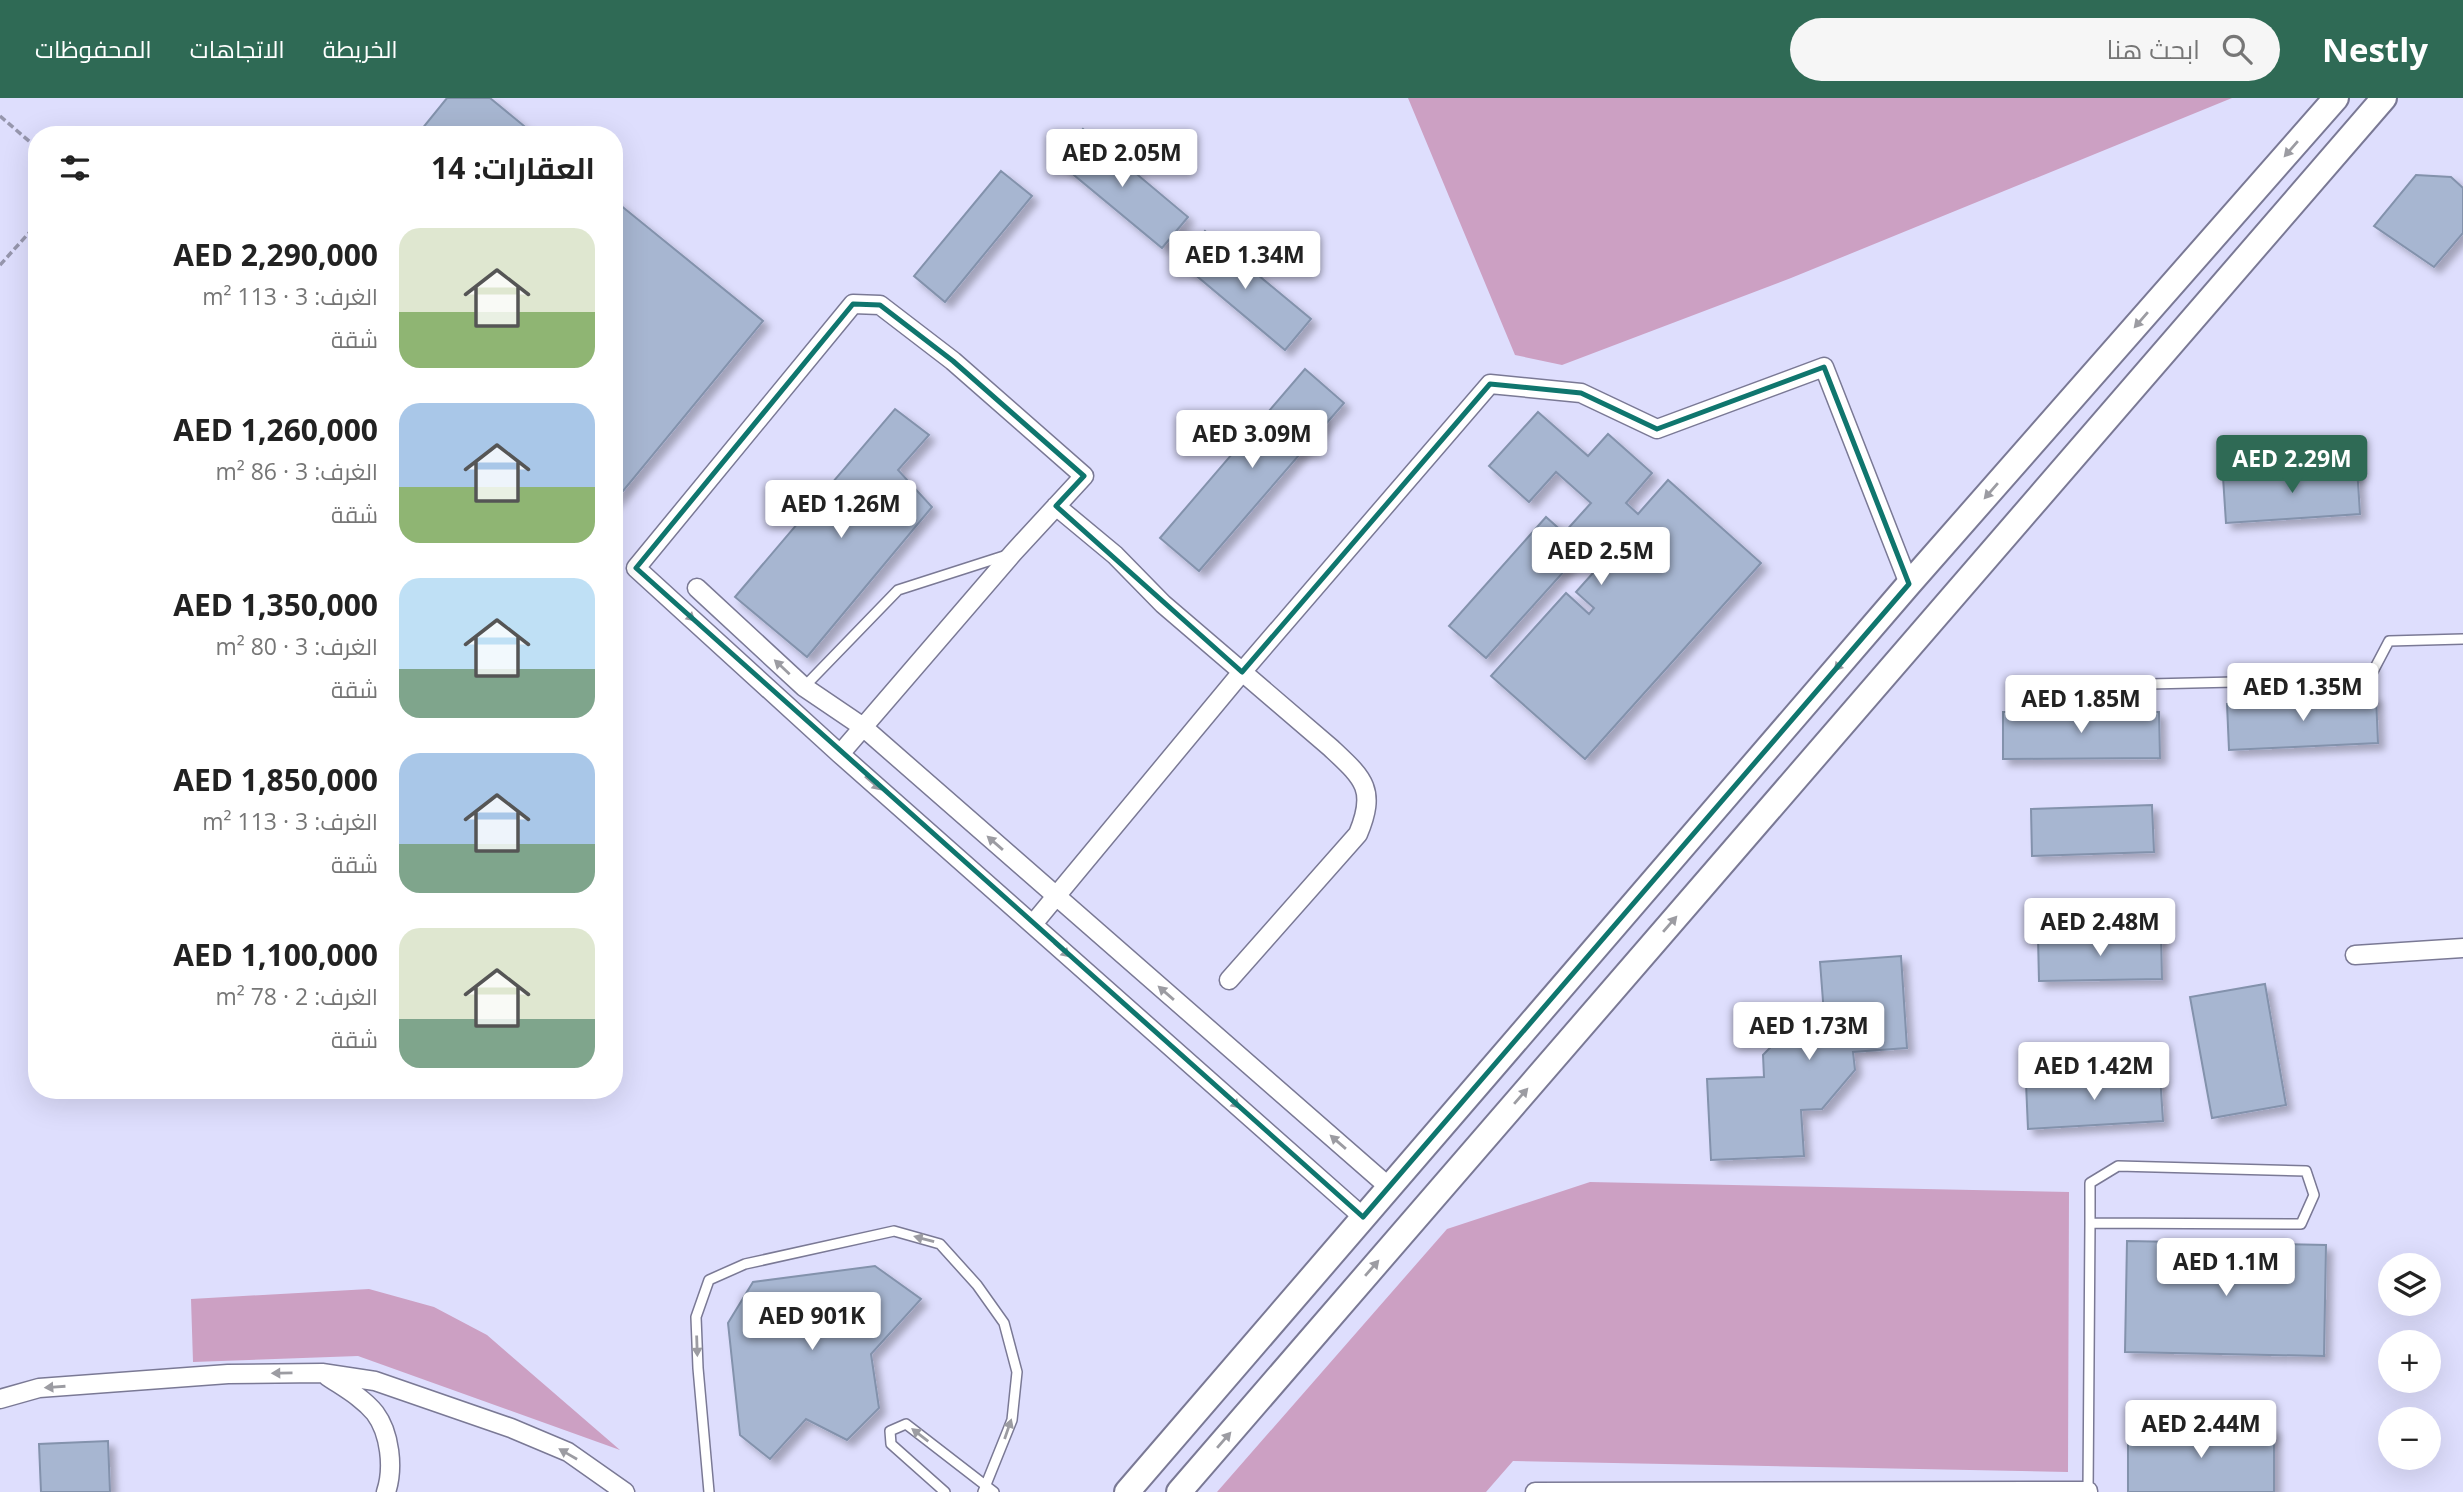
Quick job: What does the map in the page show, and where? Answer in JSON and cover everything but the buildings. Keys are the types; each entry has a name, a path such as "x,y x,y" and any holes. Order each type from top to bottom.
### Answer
{"main road":[{"path":"1127,1492 1909,584 2336,98"},
{"path":"1179,1492 2384,98"}],"street":[{"path":"841,754 1013,553 1084,476 953,361 880,305 853,304 636,568 841,754 1363,1217"},
{"path":"1033,924 1242,672 1490,384 1581,393 1657,429 1824,367 1909,584"},
{"path":"1056,506 1115,555 1163,604 1357,772 1367,793 1367,813 1358,834 1229,980"},
{"path":"697,588 804,687 863,727 1389,1187"},
{"path":"2355,955 2463,948"},
{"path":"322,1373 358,1396 375,1413 386,1436 390,1461 386,1492"},
{"path":"0,1399 40,1388 228,1374 322,1373 375,1381 511,1428 568,1452 625,1492"},
{"path":"1535,1492 2088,1491"}],"lane":[{"path":"804,687 898,590 1013,553"},
{"path":"2022,687 2369,679 2389,641 2463,639"},
{"path":"2088,1491 2090,1223 2091,1183 2118,1166 2306,1171 2314,1195 2301,1224 2090,1223"},
{"path":"709,1492 696,1317 709,1280 745,1264 894,1231 940,1244 977,1285 1004,1323 1017,1372 1012,1420 987,1490 906,1424 890,1432 891,1444 945,1492"}],"path":[{"path":"0,116 28,140"},
{"path":"0,265 28,234"}],"highlighted area":[{"path":"853,304 880,305 953,361 1084,476 1056,506 1242,672 1490,384 1581,393 1657,429 1824,367 1909,584 1363,1217 636,568"}],"shaded area":[{"path":"1408,98 2232,98 1791,278 1562,365 1515,355"},
{"path":"1590,1182 2069,1192 2068,1472 1513,1461 1486,1492 1217,1492 1447,1229"},
{"path":"369,1289 434,1307 487,1335 620,1450 358,1356 193,1362 191,1299"}]}
